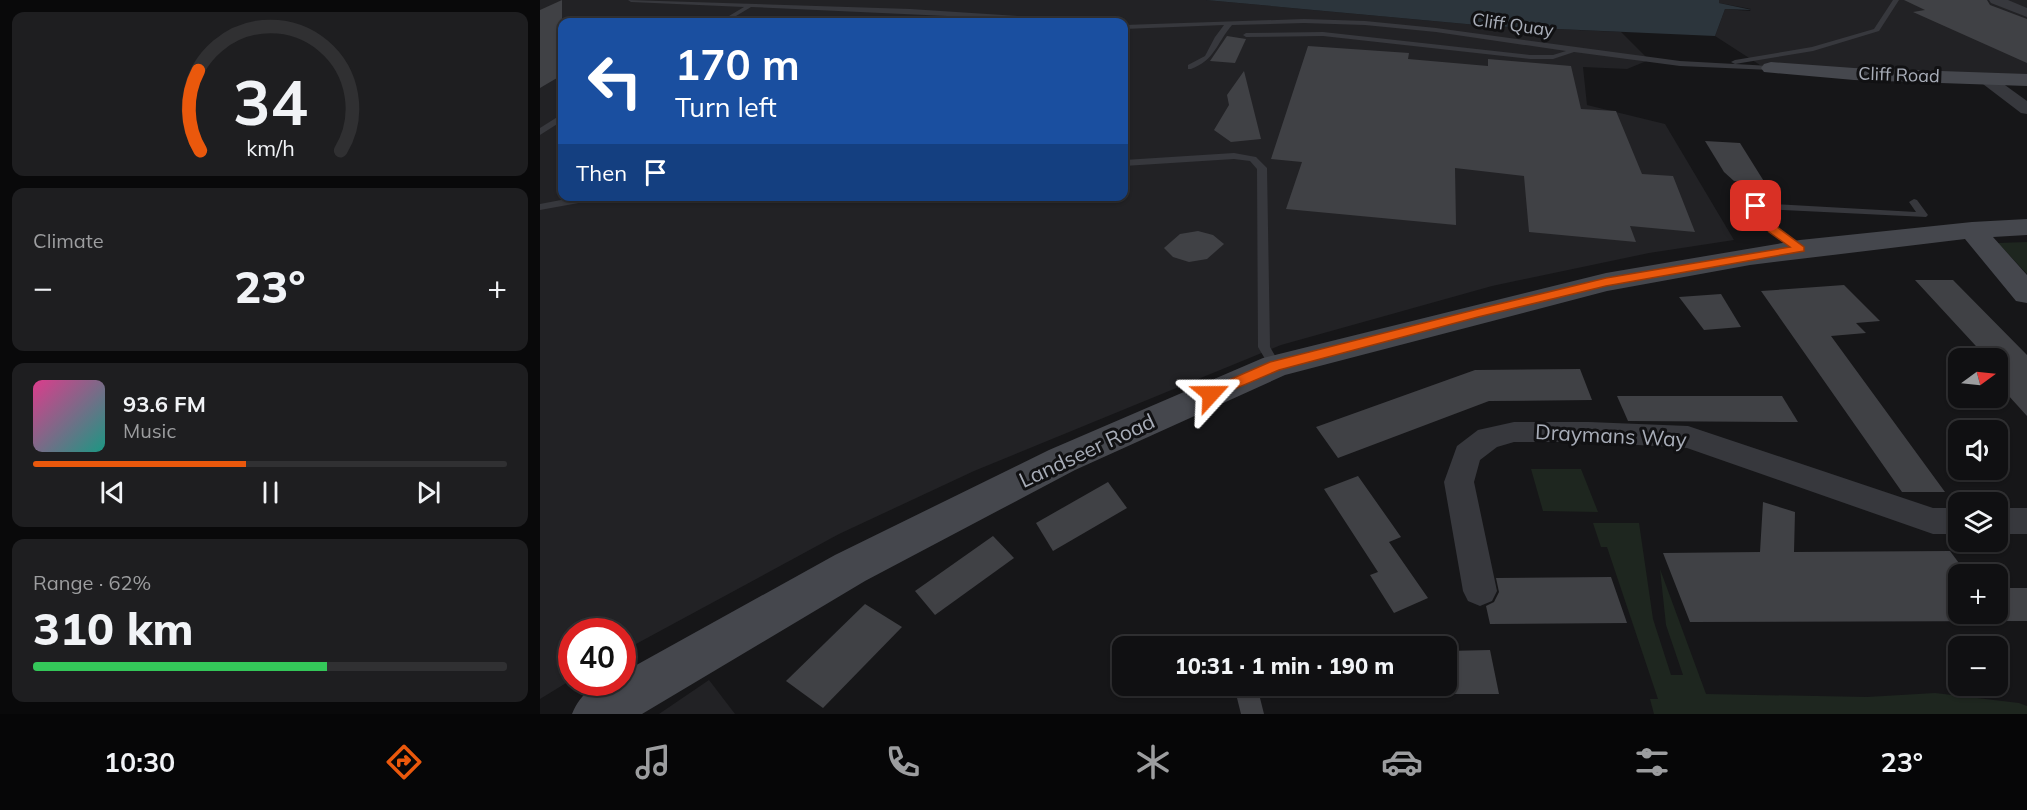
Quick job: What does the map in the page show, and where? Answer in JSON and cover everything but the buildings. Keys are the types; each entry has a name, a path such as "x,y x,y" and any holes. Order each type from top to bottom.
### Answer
{"street":[{"path":"1996,0 2027,13"},
{"name":"Cliff Road","path":"1772,68 1854,74 2027,80"},
{"path":"1985,78 2027,109"},
{"name":"Landseer Road","path":"596,714 860,562 1062,460 1275,366 1606,282 1800,249 1972,230 2027,227"},
{"path":"1972,230 2027,294"},
{"name":"Draymans Way","path":"1480,591 1459,482 1467,454 1488,438 1514,432 1589,432 1688,437 1933,521 1948,521"},
{"path":"2008,521 2027,521"}],"lane":[{"path":"631,0 748,7 817,6 1012,18"},
{"path":"729,18 760,0"},
{"path":"1708,66 1813,49 1877,30 1896,0"},
{"name":"Cliff Quay","path":"1128,27 1314,21 1362,23 1492,36 1649,60 1708,66 1772,68"},
{"path":"1191,67 1208,57 1218,37 1230,24"},
{"name":"Cliff Quay","path":"1246,35 1323,34 1539,58 1566,54 1574,49"},
{"path":"540,132 558,121"},
{"path":"1128,163 1234,156 1253,159 1262,168 1264,347 1275,366"},
{"path":"540,207 573,201"},
{"path":"1800,249 1773,229 1756,206 1923,214 1914,202"}],"shaded area":[{"path":"540,0 1206,0 1488,26 1621,32 1649,60 1627,69 1583,67 1587,105 1665,124 1734,240 1649,253 1492,286 1281,345 974,471 839,534 636,644 636,618 558,618 558,688 540,699"},
{"path":"1206,0 1719,0 1719,3 1752,10 1725,9 1715,36 1488,26"},
{"path":"1719,0 2027,0 2027,79 1771,68 1760,65 1715,36 1725,9 1750,11 1751,9 1719,3"},
{"path":"2027,242 2027,274 1998,243"},
{"path":"1531,469 1581,469 1598,512 1543,511"},
{"path":"1593,523 1639,523 1653,619 1671,675 1683,675 1666,625 1660,569 1706,694 1867,697 1935,693 2019,703 2027,706 2027,714 1654,714 1650,699 1658,699 1607,547 1601,547"},
{"path":"709,680 735,714 659,714"}],"route":[{"path":"1211,394 1275,366 1478,313 1606,282 1800,249 1773,229 1756,206"}]}
